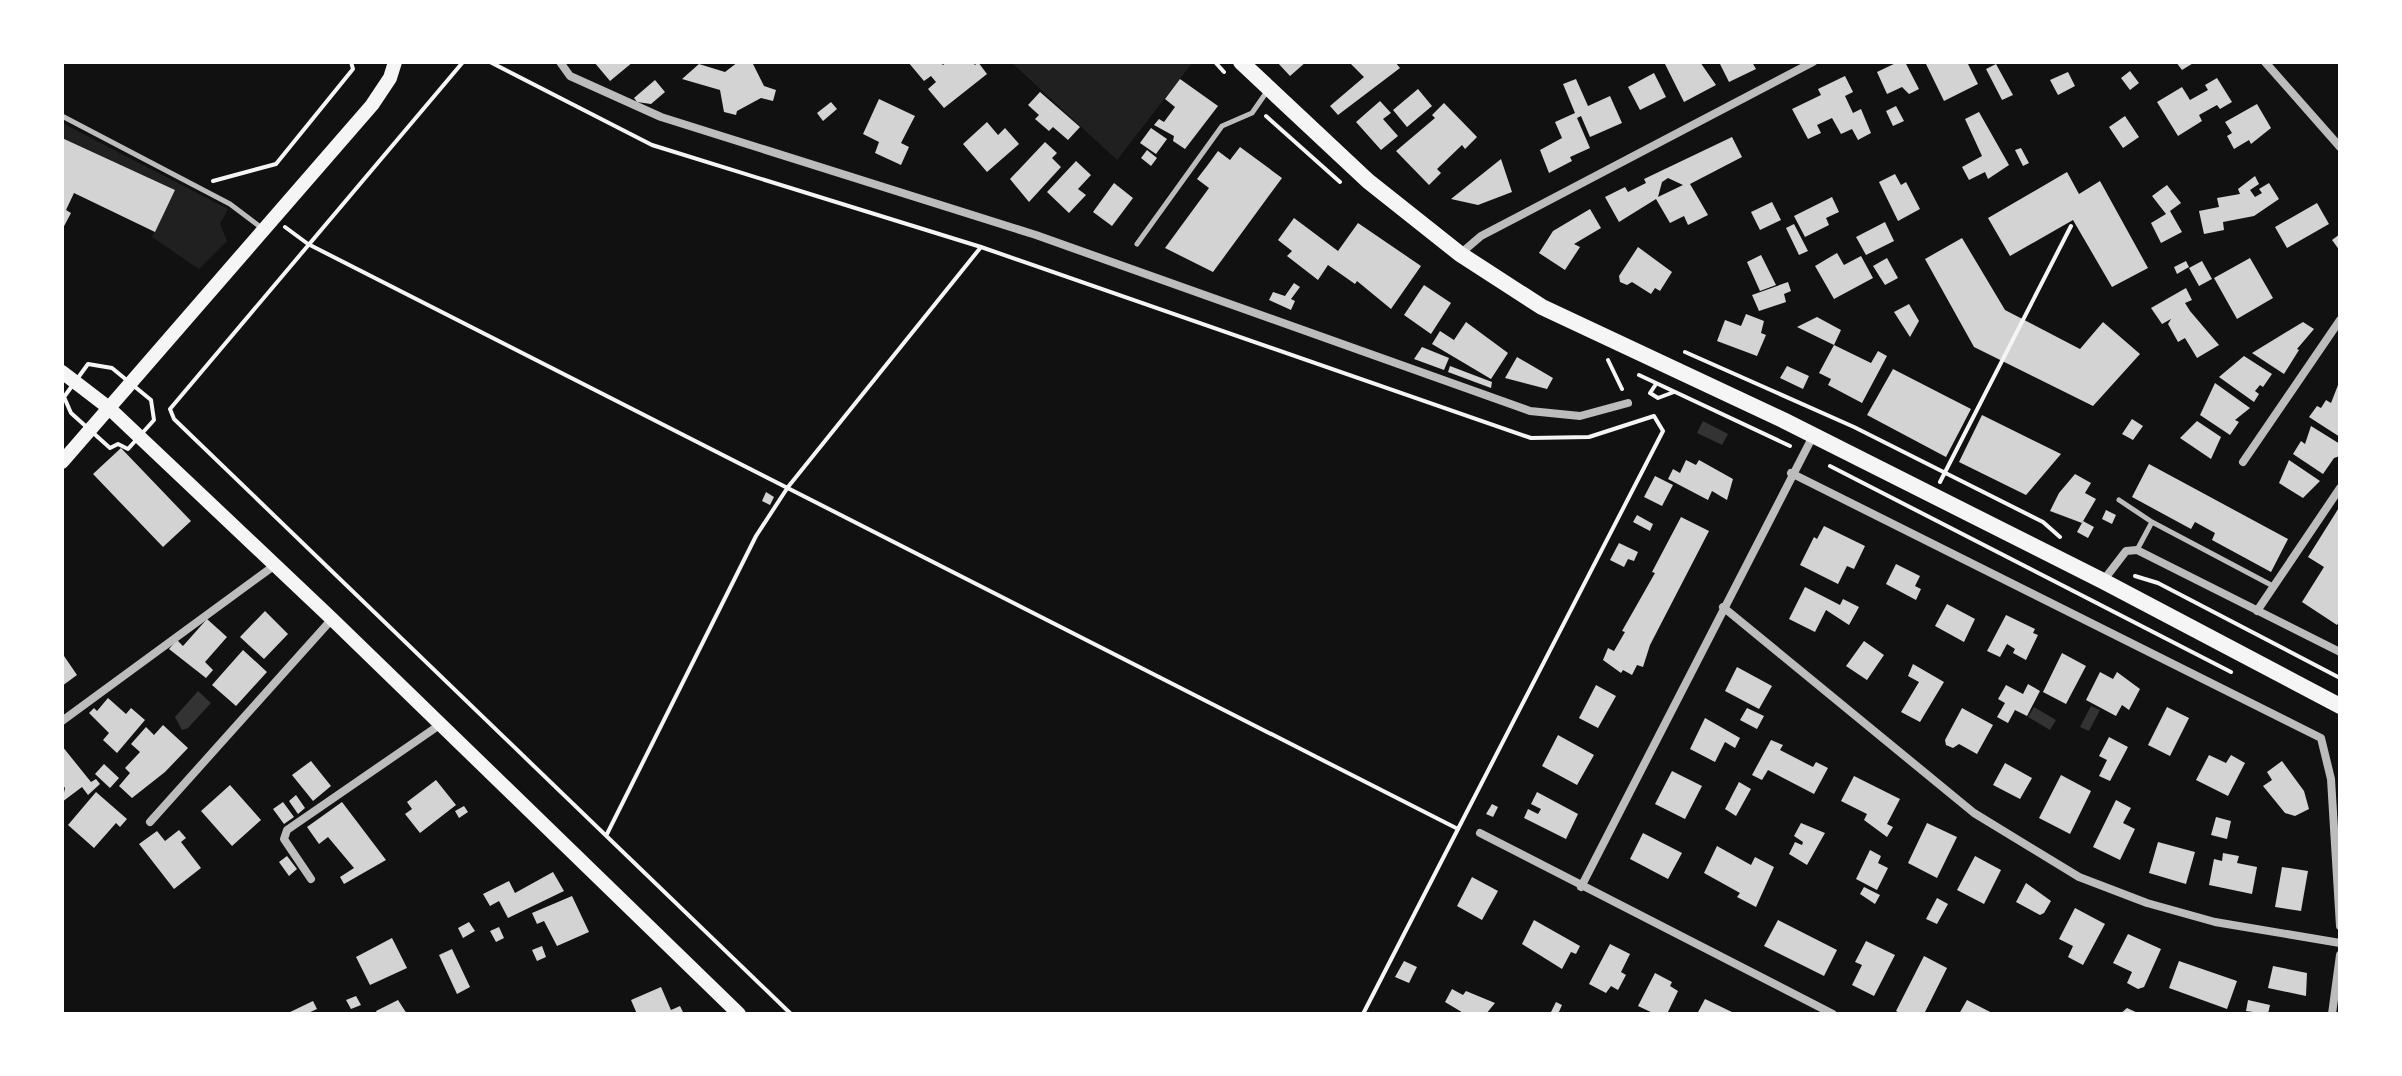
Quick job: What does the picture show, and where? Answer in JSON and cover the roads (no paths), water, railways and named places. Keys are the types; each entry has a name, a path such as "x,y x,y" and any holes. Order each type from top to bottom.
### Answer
{"main road":[{"path":"62,462 372,105 390,78 395,62"},
{"path":"1241,62 1368,181 1460,254 1542,307 1813,435 2103,581 2340,706"},
{"path":"62,372 109,408 332,619 739,1014"}],"street":[{"path":"560,62 570,76 661,117 1036,235 1530,411 1580,416 1628,403"},
{"path":"1460,254 1481,236 1813,62"},
{"path":"2265,62 2340,147"},
{"path":"2243,462 2340,320"},
{"path":"1581,887 1813,435"},
{"path":"1791,473 2321,738 2331,779 2340,926"},
{"path":"2257,611 2340,488"},
{"path":"2103,581 2112,565 2126,551 2137,550 2340,652"},
{"path":"62,721 275,565"},
{"path":"1723,607 1974,813 2079,877 2147,903 2215,922 2340,943"},
{"path":"150,822 332,619"},
{"path":"311,879 284,839 287,830 441,724"},
{"path":"1480,833 1833,1014"},
{"path":"2332,1014 2340,955"}],"lane":[{"path":"1137,244 1222,126 1252,113 1268,90"},
{"path":"62,116 268,225"},
{"path":"2119,500 2152,522 2273,586"},
{"path":"2137,550 2152,522"}]}
